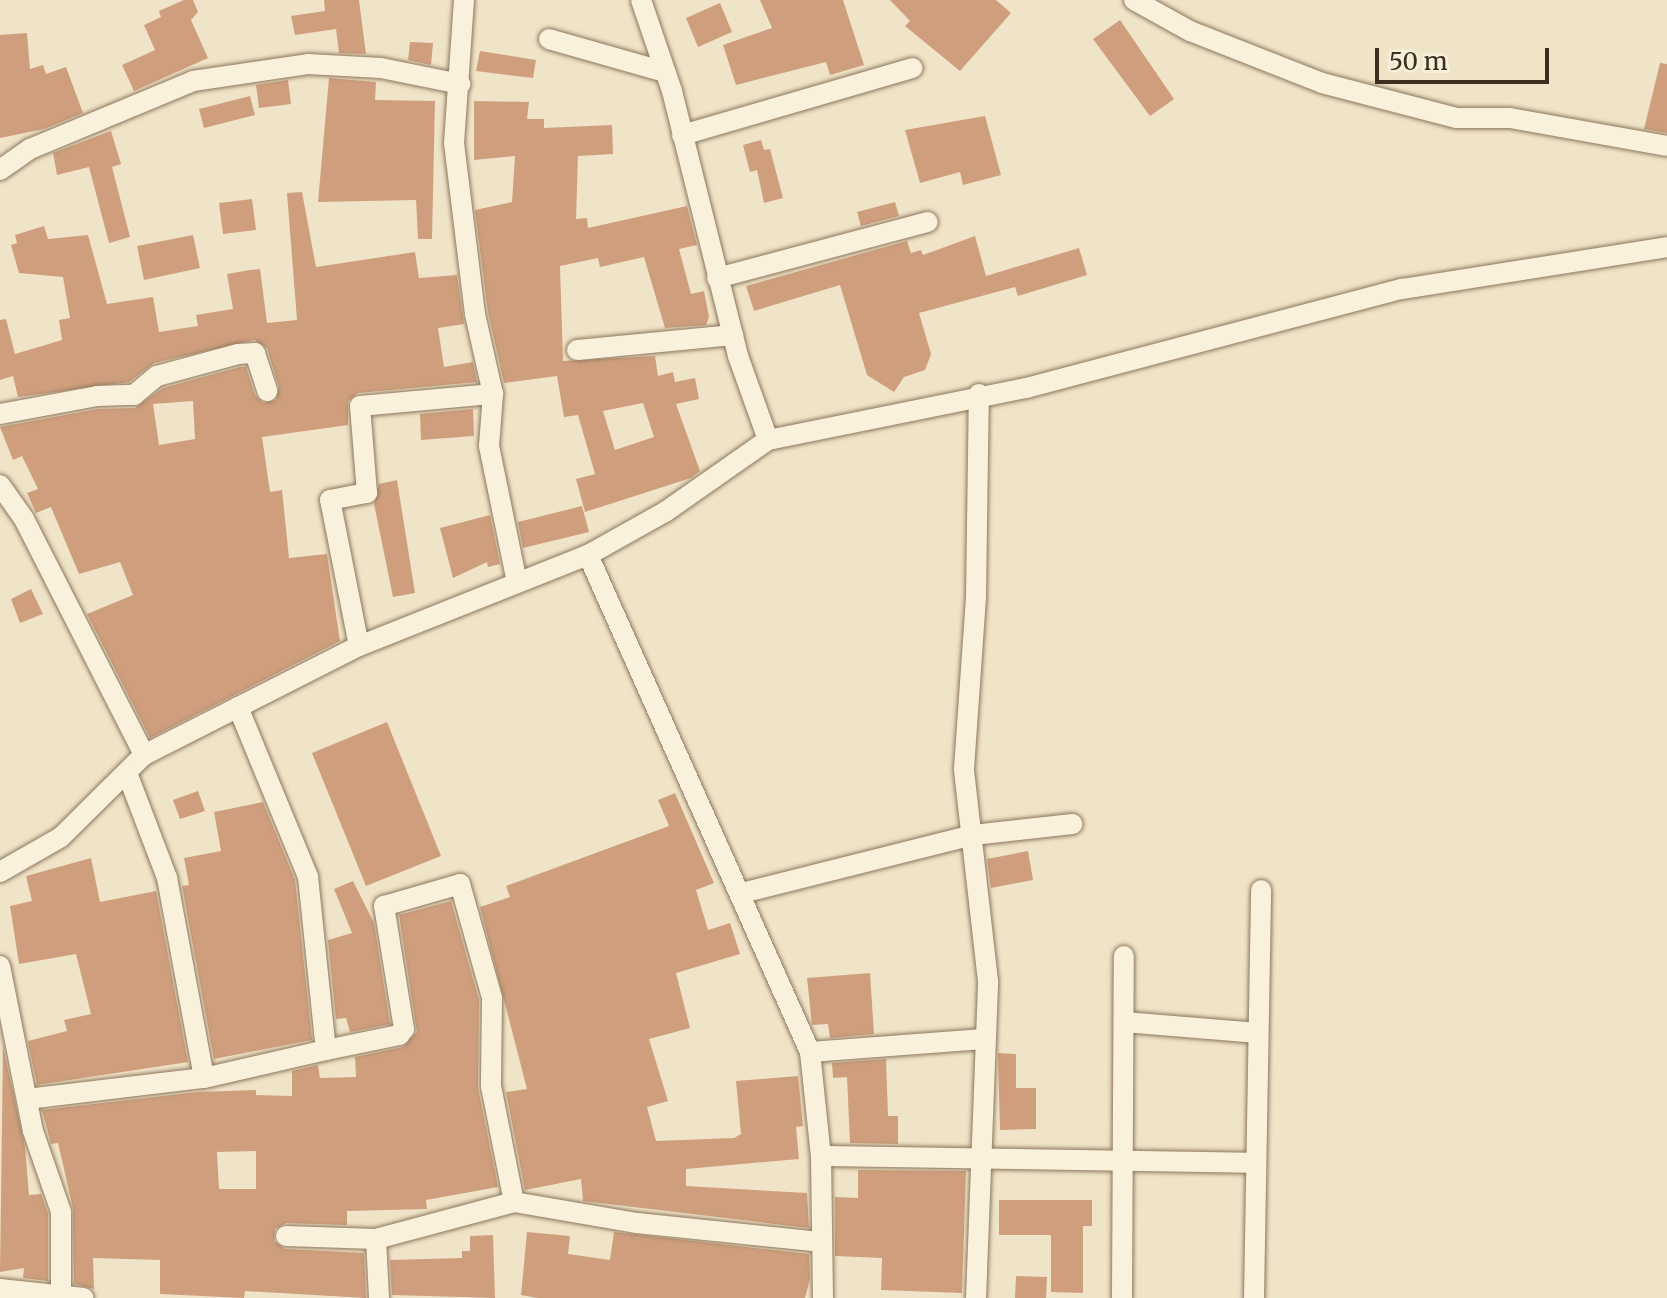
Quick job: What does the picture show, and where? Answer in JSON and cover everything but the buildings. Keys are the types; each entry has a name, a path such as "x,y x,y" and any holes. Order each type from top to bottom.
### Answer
{"street":[{"path":"464,0 454,143 461,223 493,394 489,446 517,582"},
{"path":"641,0 665,72 733,335 768,440"},
{"path":"1134,0 1190,31 1322,83 1456,118 1510,118 1667,146"},
{"path":"549,39 665,72"},
{"path":"0,170 30,149 193,81 308,64 381,68 460,84"},
{"path":"682,135 912,68"},
{"path":"717,278 928,222"},
{"path":"0,872 61,837 144,755 359,646 588,555 665,512 768,440 979,394 1026,388 1402,289 1667,247"},
{"path":"577,350 733,335"},
{"path":"0,414 97,396 134,395 157,376 238,354 255,353 267,391"},
{"path":"359,646 330,500 367,493 360,406 493,394"},
{"path":"976,1298 988,981 964,769 976,598 979,394"},
{"path":"0,485 24,519 144,755"},
{"path":"588,555 742,893 810,1052 821,1156 823,1298"},
{"path":"238,707 308,877 326,1050"},
{"path":"127,773 167,878 204,1078"},
{"path":"742,893 973,835 1072,824"},
{"path":"27,1099 204,1078 399,1035 404,1029 384,906 460,884 492,998 491,1086 514,1202"},
{"path":"1254,1298 1261,890"},
{"path":"1122,1298 1126,1160 1124,956"},
{"path":"1,977 27,1099 61,1212 61,1294"},
{"path":"1125,1022 1258,1033"},
{"path":"810,1052 984,1039"},
{"path":"821,1156 981,1156 1256,1163"},
{"path":"286,1236 376,1239 514,1202 637,1223 820,1242"},
{"path":"376,1239 379,1298"},
{"path":"0,1289 84,1298"}]}
